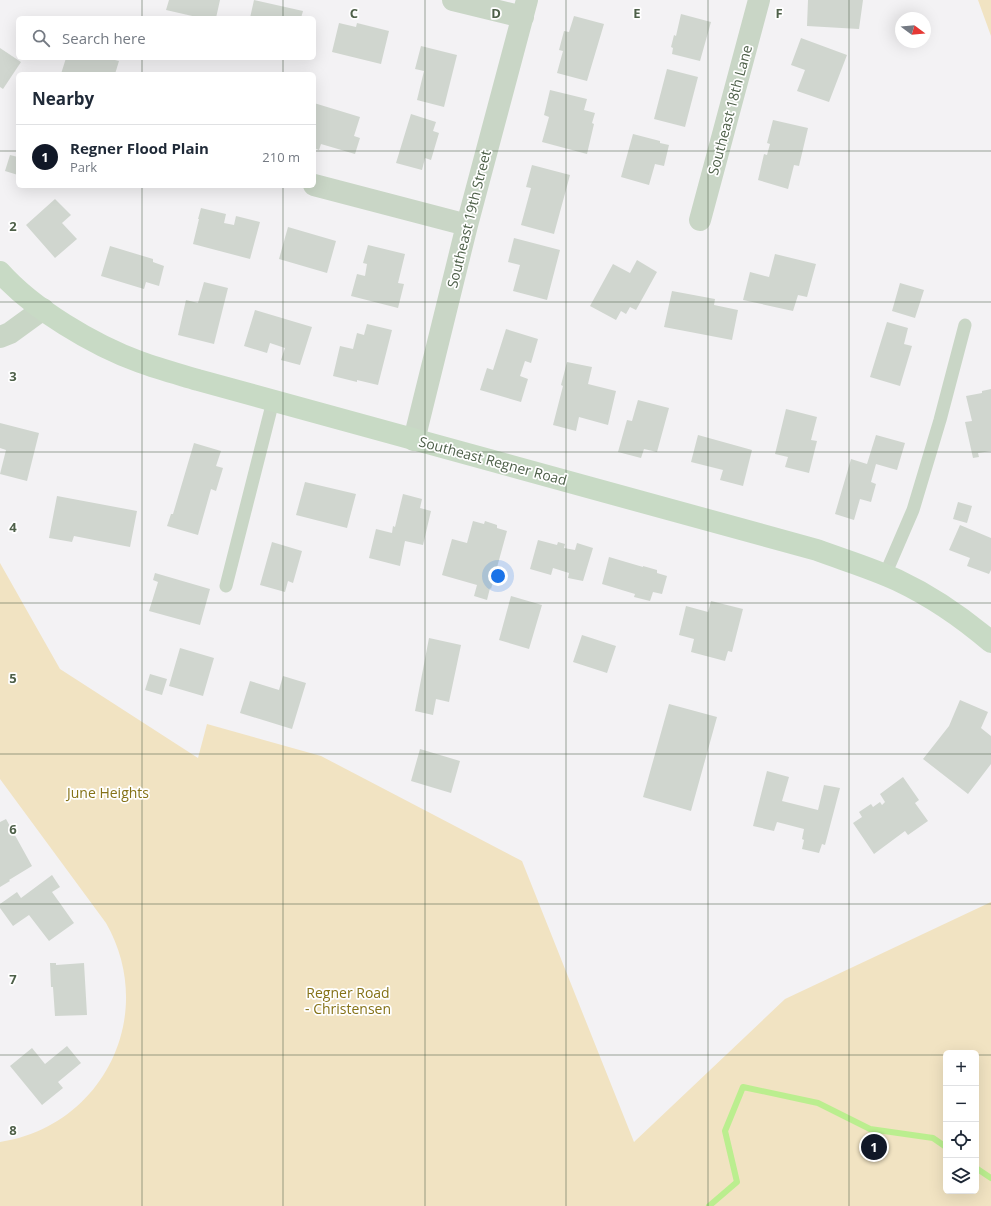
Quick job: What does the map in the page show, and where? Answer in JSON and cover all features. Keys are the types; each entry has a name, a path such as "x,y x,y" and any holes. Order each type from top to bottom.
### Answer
{"street":[{"path":"453,0 525,8"},
{"name":"Southeast 18th Lane","path":"700,220 759,0"},
{"name":"Southeast 19th Street","path":"414,440 467,225 525,8"},
{"path":"316,186 467,225"},
{"name":"Southeast Regner Road","path":"0,272 7,280 43,309 73,329 103,346 139,362 273,401 817,550 885,575 920,592 975,628 991,642"},
{"path":"0,337 10,333 43,309"}],"lane":[{"path":"885,575 913,510 940,420 965,325"},
{"path":"226,586 273,401"}],"green space":[{"path":"978,0 991,0 991,36"},
{"name":"Regner Road - Christensen","path":"0,563 60,669 198,758 207,724 321,756 522,861 634,1142 785,999 991,902 991,1206 0,1206 0,1142 37,1132 68,1114 93,1090 112,1061 123,1028 126,993 121,958 106,923 0,779"}],"building":[{"path":"169,0 220,0 216,16 192,16 166,10"},
{"path":"254,0 303,11 302,16 250,16"},
{"path":"808,0 863,0 859,29 807,26"},
{"path":"681,14 711,22 700,61 672,54 673,48 671,47 674,35 676,36"},
{"path":"574,16 604,24 587,81 557,73 563,51 559,50 564,31 569,32"},
{"path":"339,23 356,27 357,23 389,31 381,64 332,52"},
{"path":"801,38 847,55 829,102 797,91 805,70 791,65"},
{"path":"421,46 457,55 444,107 417,100 424,71 415,69"},
{"path":"0,48 21,62 3,89 0,87"},
{"path":"65,60 119,61 116,72 62,72"},
{"path":"667,69 698,77 685,127 654,119"},
{"path":"550,90 587,99 584,110 595,113 587,154 542,142 549,117 544,115"},
{"path":"316,104 360,117 354,136 360,138 355,154 321,144 319,150 316,149"},
{"path":"411,114 436,122 433,131 439,133 431,160 425,158 422,170 396,163"},
{"path":"773,120 808,128 799,166 794,165 788,189 758,180 764,154 767,155 770,144 767,143"},
{"path":"633,134 669,145 664,166 655,164 649,185 621,177"},
{"path":"10,155 16,156 16,174 5,171"},
{"path":"532,165 570,175 554,234 521,225 531,188 526,187"},
{"path":"55,199 71,215 62,223 77,239 55,258 26,225"},
{"path":"201,208 226,214 224,223 234,225 236,216 260,222 250,259 193,244"},
{"path":"288,227 336,241 327,273 279,259"},
{"path":"514,238 560,250 547,300 513,291 520,265 508,262"},
{"path":"368,245 405,254 398,283 404,284 398,308 351,296 357,274 365,276 367,264 363,263"},
{"path":"110,246 153,259 153,262 164,266 159,286 146,282 144,289 101,276"},
{"path":"775,254 816,264 807,297 798,295 793,311 743,300 750,272 769,277"},
{"path":"637,260 657,272 636,310 630,307 626,314 621,311 616,320 590,306 613,264 630,273"},
{"path":"204,282 228,288 214,344 178,335 186,300 198,303"},
{"path":"900,283 924,290 915,318 892,311"},
{"path":"672,291 715,299 714,305 738,310 732,340 664,327"},
{"path":"255,310 312,327 300,365 281,360 285,348 270,343 267,353 244,346"},
{"path":"887,322 908,328 904,344 912,346 900,386 870,377"},
{"path":"367,324 392,330 378,385 333,376 340,346 353,349 357,333 364,335"},
{"path":"506,329 538,339 531,363 525,361 520,376 528,379 521,402 480,390 487,368 493,370"},
{"path":"567,362 592,367 588,384 616,391 608,425 579,417 576,431 553,425 563,386 561,385"},
{"path":"991,389 991,451 978,453 979,457 973,458 965,422 972,421 966,396 982,393 982,391"},
{"path":"638,400 669,408 657,452 644,449 641,458 618,452 627,420 632,421"},
{"path":"786,409 817,417 811,440 817,441 809,473 785,467 788,457 775,454"},
{"path":"0,423 39,433 27,481 0,474 6,450 0,448"},
{"path":"698,435 752,450 743,486 720,480 723,470 691,462"},
{"path":"876,435 905,443 897,470 876,464 871,482 876,484 871,502 860,499 854,520 835,514 851,459 867,464"},
{"path":"194,443 221,451 216,466 223,468 216,491 211,489 198,535 167,526 171,514 173,514"},
{"path":"305,482 356,494 347,528 296,515"},
{"path":"403,494 422,499 420,508 431,511 423,545 405,541 400,566 369,558 376,529 392,533 393,526 395,527"},
{"path":"57,496 137,511 130,547 74,536 72,542 49,538"},
{"path":"958,502 972,506 967,523 953,519"},
{"path":"473,521 484,524 485,521 497,525 497,528 507,531 487,600 474,596 477,585 442,575 452,539 467,543"},
{"path":"960,525 991,538 991,570 989,574 967,566 970,558 949,550"},
{"path":"538,540 557,545 558,542 565,544 564,548 575,550 577,543 593,548 583,581 568,578 569,573 553,568 551,575 530,569"},
{"path":"272,542 302,551 293,583 288,581 285,592 260,585"},
{"path":"609,557 657,570 657,573 667,576 662,594 653,592 650,601 634,597 635,594 602,584"},
{"path":"155,573 210,589 200,625 149,611 158,582 153,580"},
{"path":"511,596 542,605 529,649 499,640"},
{"path":"711,601 743,609 732,652 728,651 725,661 691,652 694,639 679,635 686,606 708,612"},
{"path":"582,635 616,646 607,673 573,662"},
{"path":"429,638 461,645 449,702 436,699 433,715 415,711"},
{"path":"180,648 214,658 203,696 169,686"},
{"path":"150,674 167,679 162,695 145,690"},
{"path":"283,676 306,683 292,729 240,713 250,681 279,690"},
{"path":"960,700 988,712 981,728 991,736 991,764 968,794 923,759 949,726"},
{"path":"669,704 717,717 691,811 643,797"},
{"path":"420,749 460,761 451,793 411,781"},
{"path":"767,771 789,777 782,801 818,810 824,785 840,788 825,845 822,844 819,853 802,849 804,829 777,822 774,831 753,826"},
{"path":"903,777 919,800 915,803 928,821 908,835 905,831 874,854 853,823 862,817 859,812 871,804 873,807 880,802 882,805 885,802 880,794"},
{"path":"6,819 32,866 0,887 0,822"},
{"path":"52,875 60,887 52,892 74,923 49,941 29,915 13,926 0,908 0,904 17,892 21,898"},
{"path":"50,963 56,963 56,965 84,963 87,1015 55,1016 53,987 51,987"},
{"path":"67,1046 81,1063 58,1082 63,1088 42,1105 10,1066 32,1048 45,1064"}],"waterway":[{"path":"709,1206 737,1182 725,1131 743,1087 818,1103 870,1129 933,1138 943,1145"},
{"path":"979,1170 991,1178"}],"place":[{"name":"Regner Flood Plain","path":"874,1147"}],"park label":[{"name":"June Heights","path":"108,793"}]}
